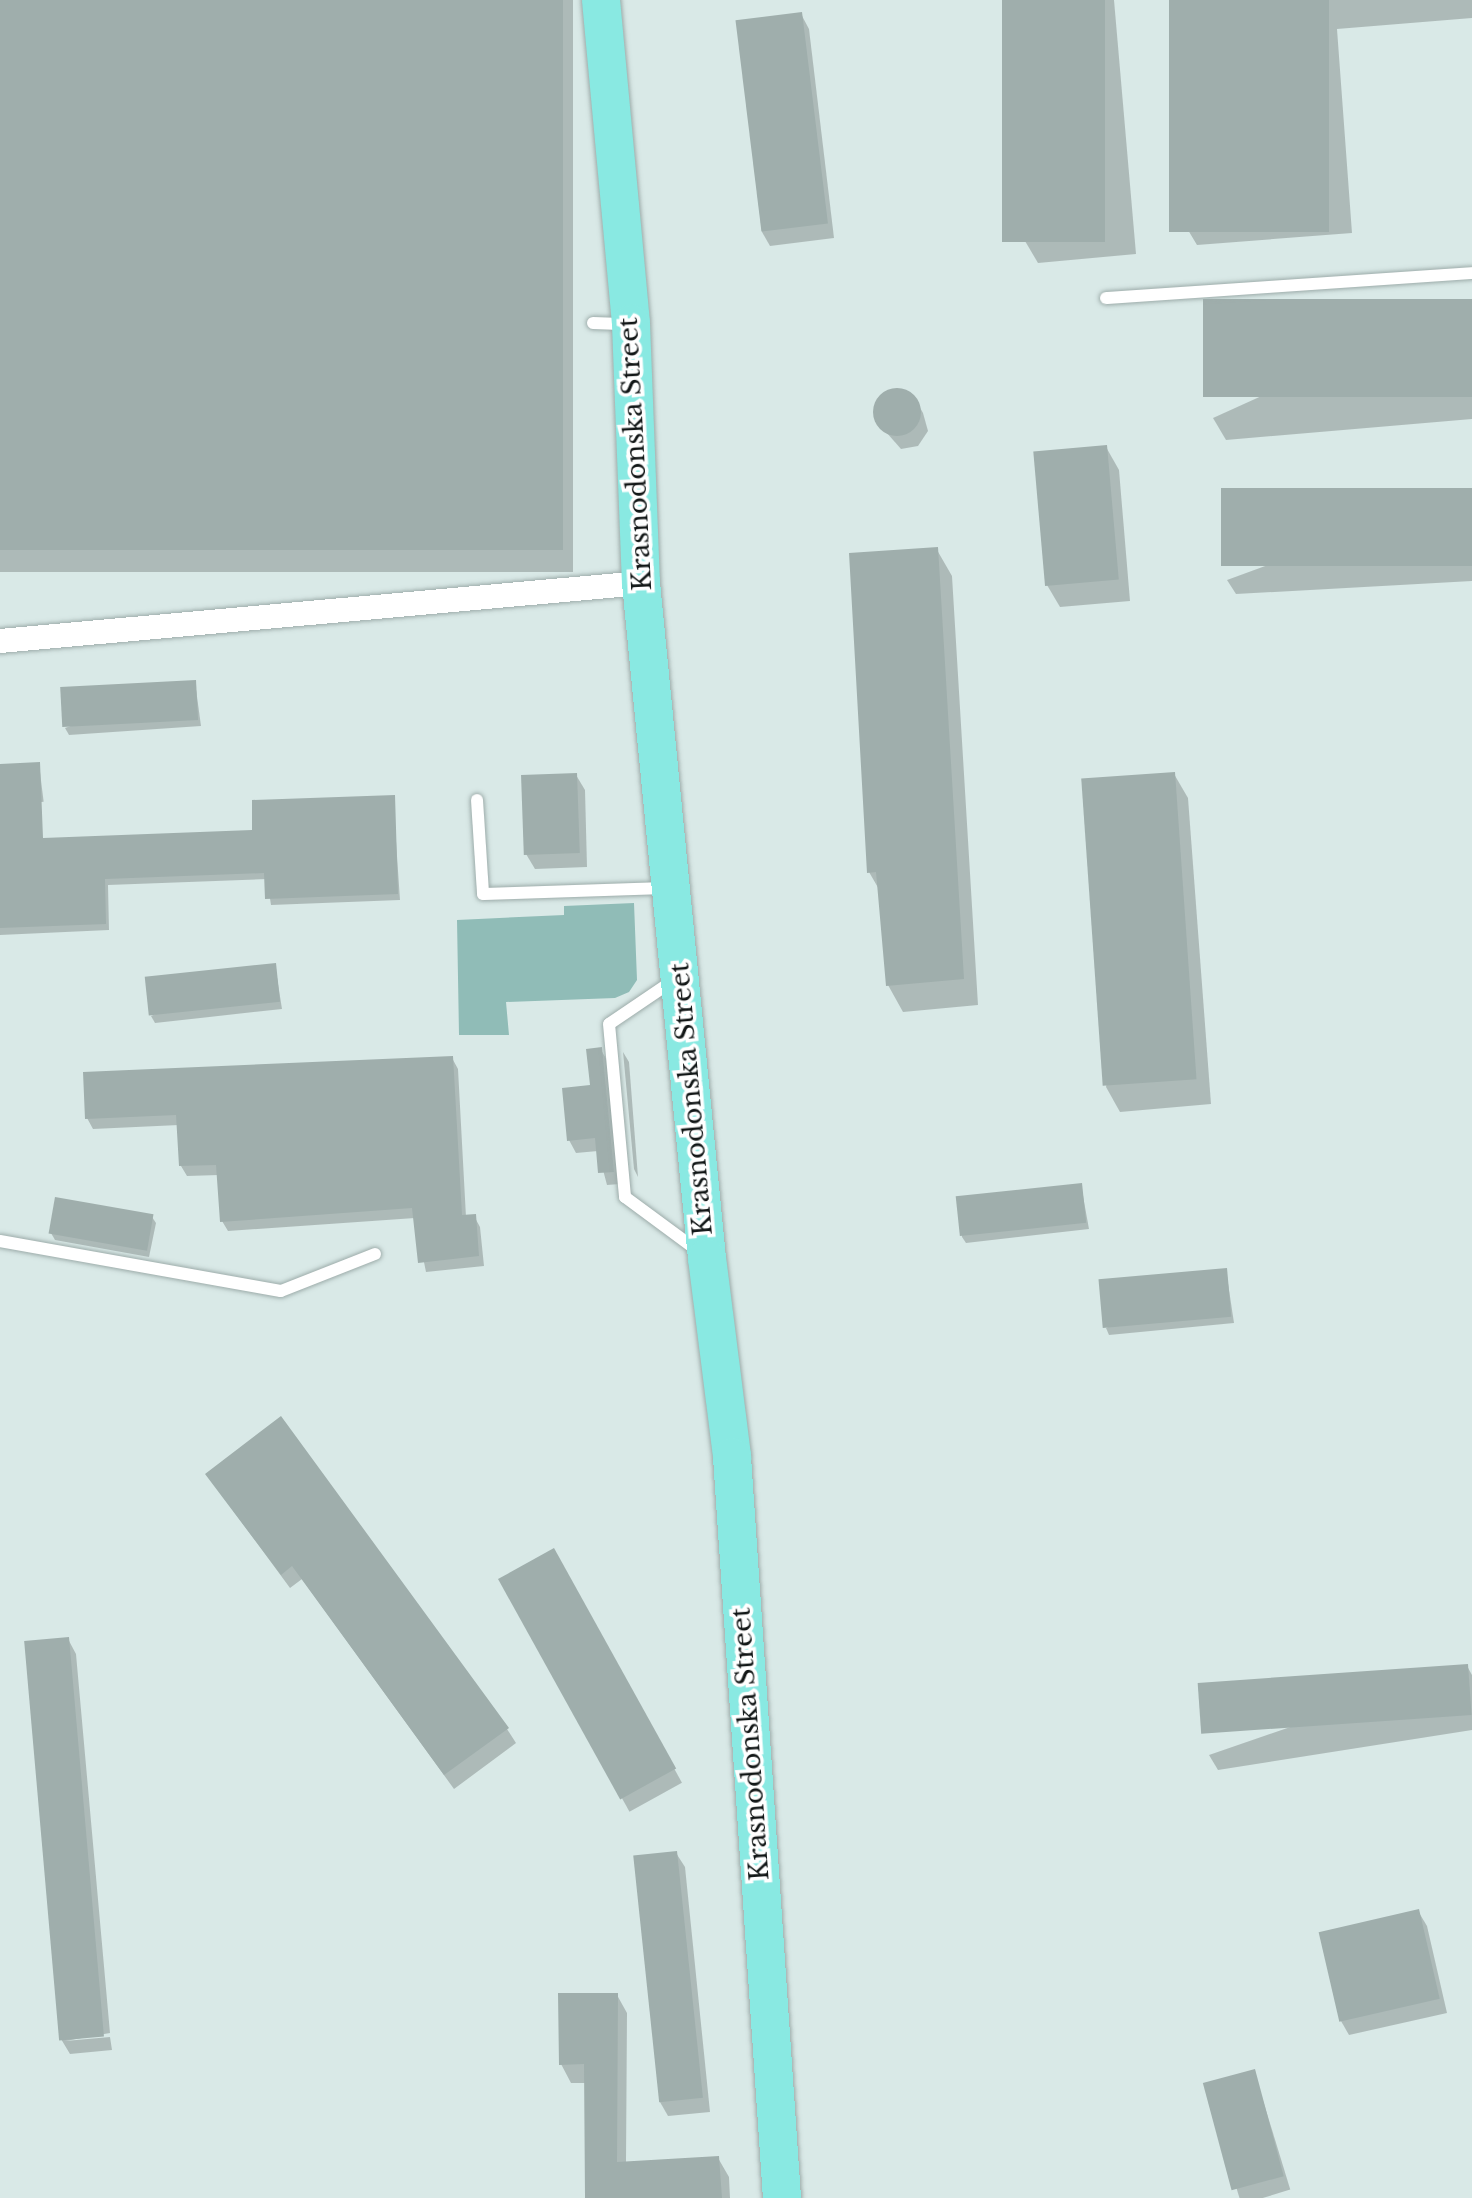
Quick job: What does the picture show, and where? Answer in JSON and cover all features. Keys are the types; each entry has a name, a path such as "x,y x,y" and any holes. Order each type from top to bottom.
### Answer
{"main road":[{"name":"Krasnodonska Street","path":"601,0 631,324 641,583 707,1258 732,1457 782,2198"}],"street":[{"path":"0,641 641,583"}],"lane":[{"path":"1106,298 1472,273"},
{"path":"593,323 631,324"},
{"path":"477,800 483,894 673,887"},
{"path":"680,976 609,1024 623,1181 625,1197 707,1258"},
{"path":"0,1241 281,1291 375,1254"}],"shaded area":[{"path":"634,903 637,980 629,992 615,998 506,1002 509,1035 459,1035 457,920 564,915 564,906"}],"building":[{"path":"0,0 563,0 563,550 0,550"},
{"path":"1002,0 1105,0 1105,242 1002,242"},
{"path":"1169,0 1329,0 1329,232 1169,232"},
{"path":"802,12 828,223 761,232 735,20"},
{"path":"1203,299 1472,299 1472,397 1203,397"},
{"path":"897,388 914,395 921,412 914,429 897,436 880,429 873,412 880,395"},
{"path":"1107,445 1119,579 1045,586 1033,451"},
{"path":"1221,488 1472,488 1472,566 1221,566"},
{"path":"938,547 964,979 886,986 876,872 867,873 849,553"},
{"path":"196,680 198,720 62,727 60,687"},
{"path":"40,762 43,838 252,830 252,800 395,795 398,894 265,899 264,873 105,879 106,924 0,928 0,764"},
{"path":"1175,772 1196,1079 1103,1086 1081,779"},
{"path":"577,773 580,853 524,855 521,775"},
{"path":"276,963 280,1002 149,1016 145,977"},
{"path":"602,1047 614,1172 598,1173 595,1138 567,1141 562,1088 590,1085 586,1049"},
{"path":"453,1056 462,1215 476,1214 479,1256 418,1263 412,1208 220,1222 216,1165 179,1166 176,1115 85,1119 83,1072"},
{"path":"1082,1183 1086,1223 960,1236 956,1196"},
{"path":"55,1197 153,1214 147,1251 49,1233"},
{"path":"1227,1268 1231,1317 1103,1328 1098,1279"},
{"path":"281,1416 509,1728 444,1775 292,1566 281,1575 205,1474"},
{"path":"554,1548 676,1768 620,1799 498,1579"},
{"path":"69,1637 104,2036 59,2040 24,1641"},
{"path":"1468,1664 1472,1715 1201,1734 1198,1683"},
{"path":"677,1851 703,2098 659,2102 633,1856"},
{"path":"1419,1909 1440,1999 1339,2022 1319,1932"},
{"path":"558,1993 618,1993 617,2162 719,2156 722,2198 585,2198 584,2064 559,2065"},
{"path":"1255,2069 1284,2176 1232,2190 1203,2083"}]}
